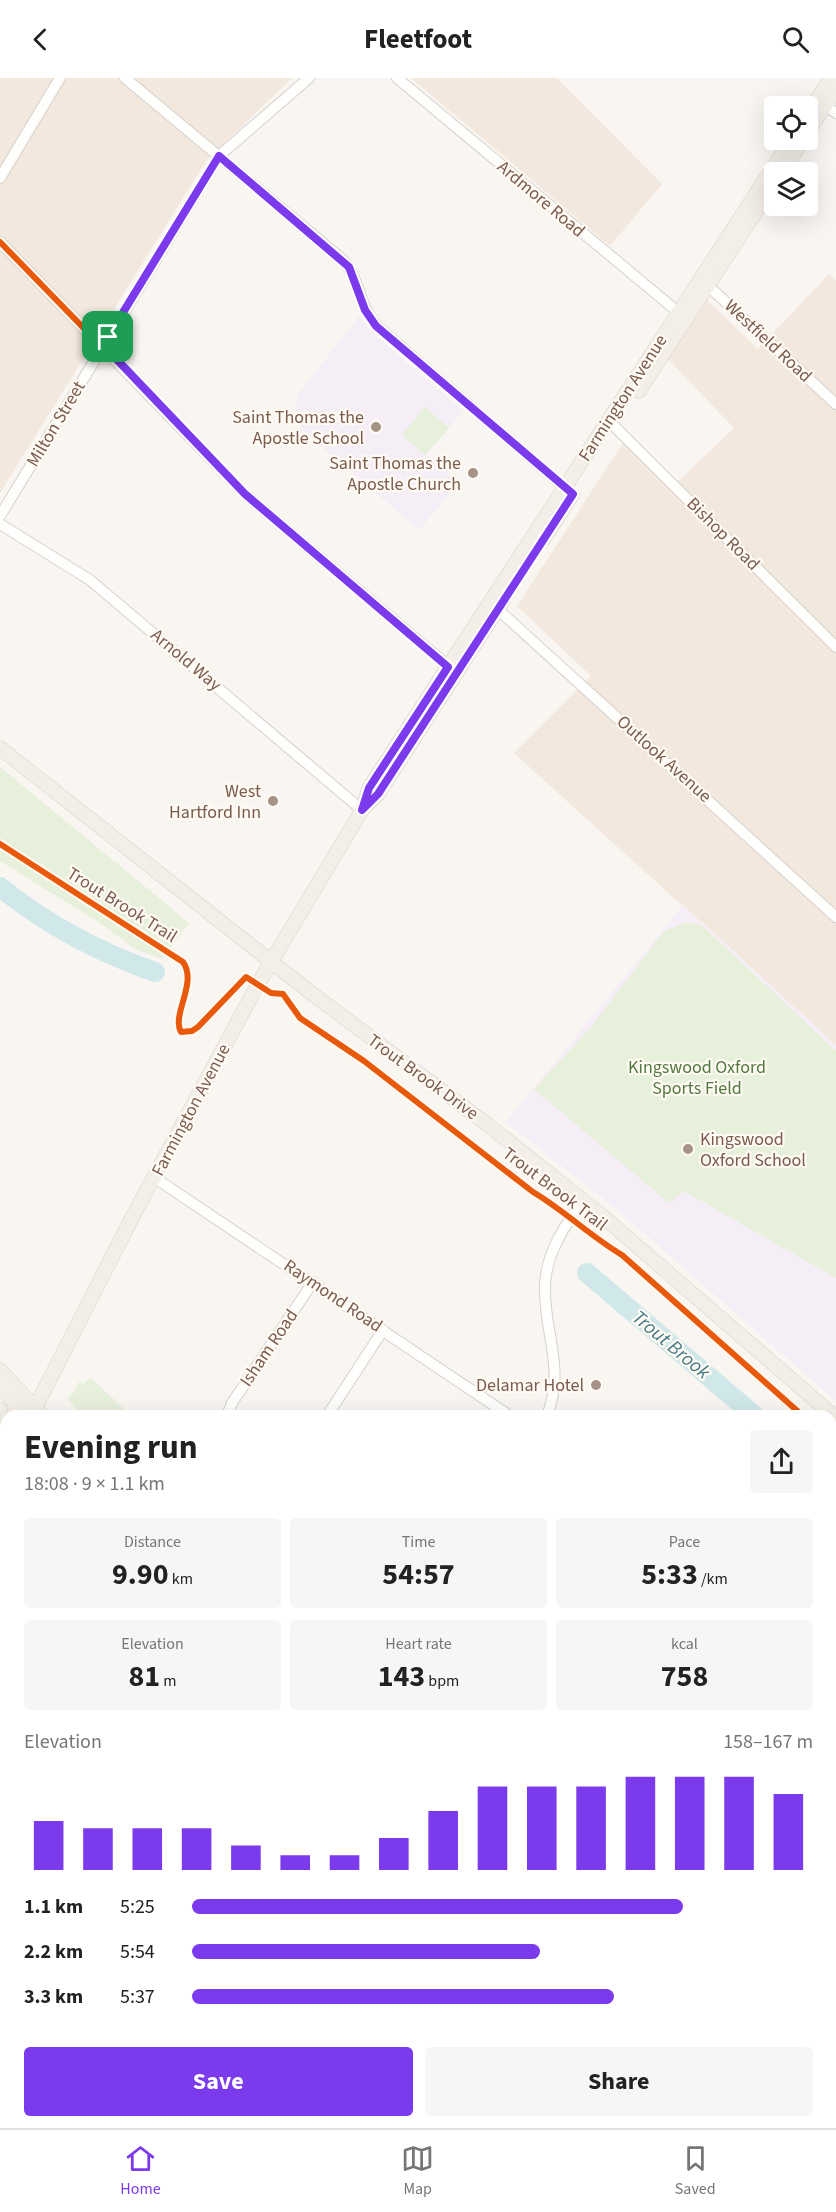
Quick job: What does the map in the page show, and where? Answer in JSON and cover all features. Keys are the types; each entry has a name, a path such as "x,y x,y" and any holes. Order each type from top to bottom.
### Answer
{"main road":[{"path":"826,106 831,78"},
{"path":"826,106 836,89"},
{"name":"Farmington Avenue","path":"38,1410 155,1178 271,961 362,810 369,788 495,606 704,282 785,150"},
{"name":"Farmington Avenue","path":"704,282 764,198"},
{"name":"Trout Brook Drive","path":"0,748 406,1066 488,1125 583,1201 827,1410"},
{"path":"0,1370 33,1410"},
{"path":"0,1383 18,1408 25,1410"}],"street":[{"path":"0,178 60,78"},
{"path":"125,78 349,267 365,310 376,326 569,491"},
{"name":"Milton Street","path":"0,516 219,156 309,78"},
{"name":"Ardmore Road","path":"397,78 682,316"},
{"path":"0,242 103,345 245,494 452,670"},
{"name":"Westfield Road","path":"704,282 836,404"},
{"name":"Bishop Road","path":"612,424 836,647"},
{"name":"Arnold Way","path":"0,524 90,580 362,810"},
{"name":"Outlook Avenue","path":"495,606 836,917"},
{"name":"Raymond Road","path":"155,1178 501,1410"},
{"path":"549,1410 556,1381 545,1283 559,1236 583,1201"},
{"name":"Isham Road","path":"229,1410 232,1402 313,1282"},
{"path":"331,1410 383,1330"}],"shaded area":[{"path":"0,78 292,78 206,161 0,493"},
{"path":"411,78 557,78 662,184 610,246"},
{"path":"829,274 836,281 836,1045 514,753 591,676 517,606 623,443 670,489 734,428 668,359 705,298 758,349"},
{"name":"Saint Thomas the Apostle School","path":"359,316 369,330 463,411 426,455 459,483 419,530 305,432 298,422 295,403 301,391"},
{"name":"Kingswood Oxford Sports Field","path":"683,905 836,1045 836,1401 619,1211 506,1122"}],"green space":[{"path":"425,407 449,428 425,455 402,435"},
{"path":"0,767 189,923 162,959 135,949 100,923 0,861"},
{"name":"Kingswood Oxford Sports Field","path":"686,922 702,925 836,1051 836,1278 684,1191 669,1203 534,1089 592,1026 663,932"},
{"path":"90,1377 125,1410 79,1410 68,1400 80,1381 83,1384"}],"waterway":[{"name":"Trout Brook","path":"0,887 36,914 74,936 113,956 155,972"},
{"name":"Trout Brook","path":"587,1273 748,1410"}],"cycle path":[{"path":"0,242 245,494 456,673"},
{"name":"Trout Brook Trail","path":"0,844 183,962 188,979 179,1017 181,1032 192,1031 198,1027 246,977 271,993 283,994 300,1018 364,1061 533,1192 622,1255 796,1410"}],"place":[{"name":"Saint Thomas the Apostle School","path":"376,427"},
{"name":"Saint Thomas the Apostle Church","path":"473,473"},
{"name":"West Hartford Inn","path":"273,801"},
{"name":"Kingswood Oxford School","path":"688,1149"},
{"name":"Delamar Hotel","path":"596,1385"}],"route":[{"path":"219,156 349,267 358,284 365,310 376,326 573,494 378,794 362,810 369,788 448,667 245,494 103,345 108,337 219,156"}]}
